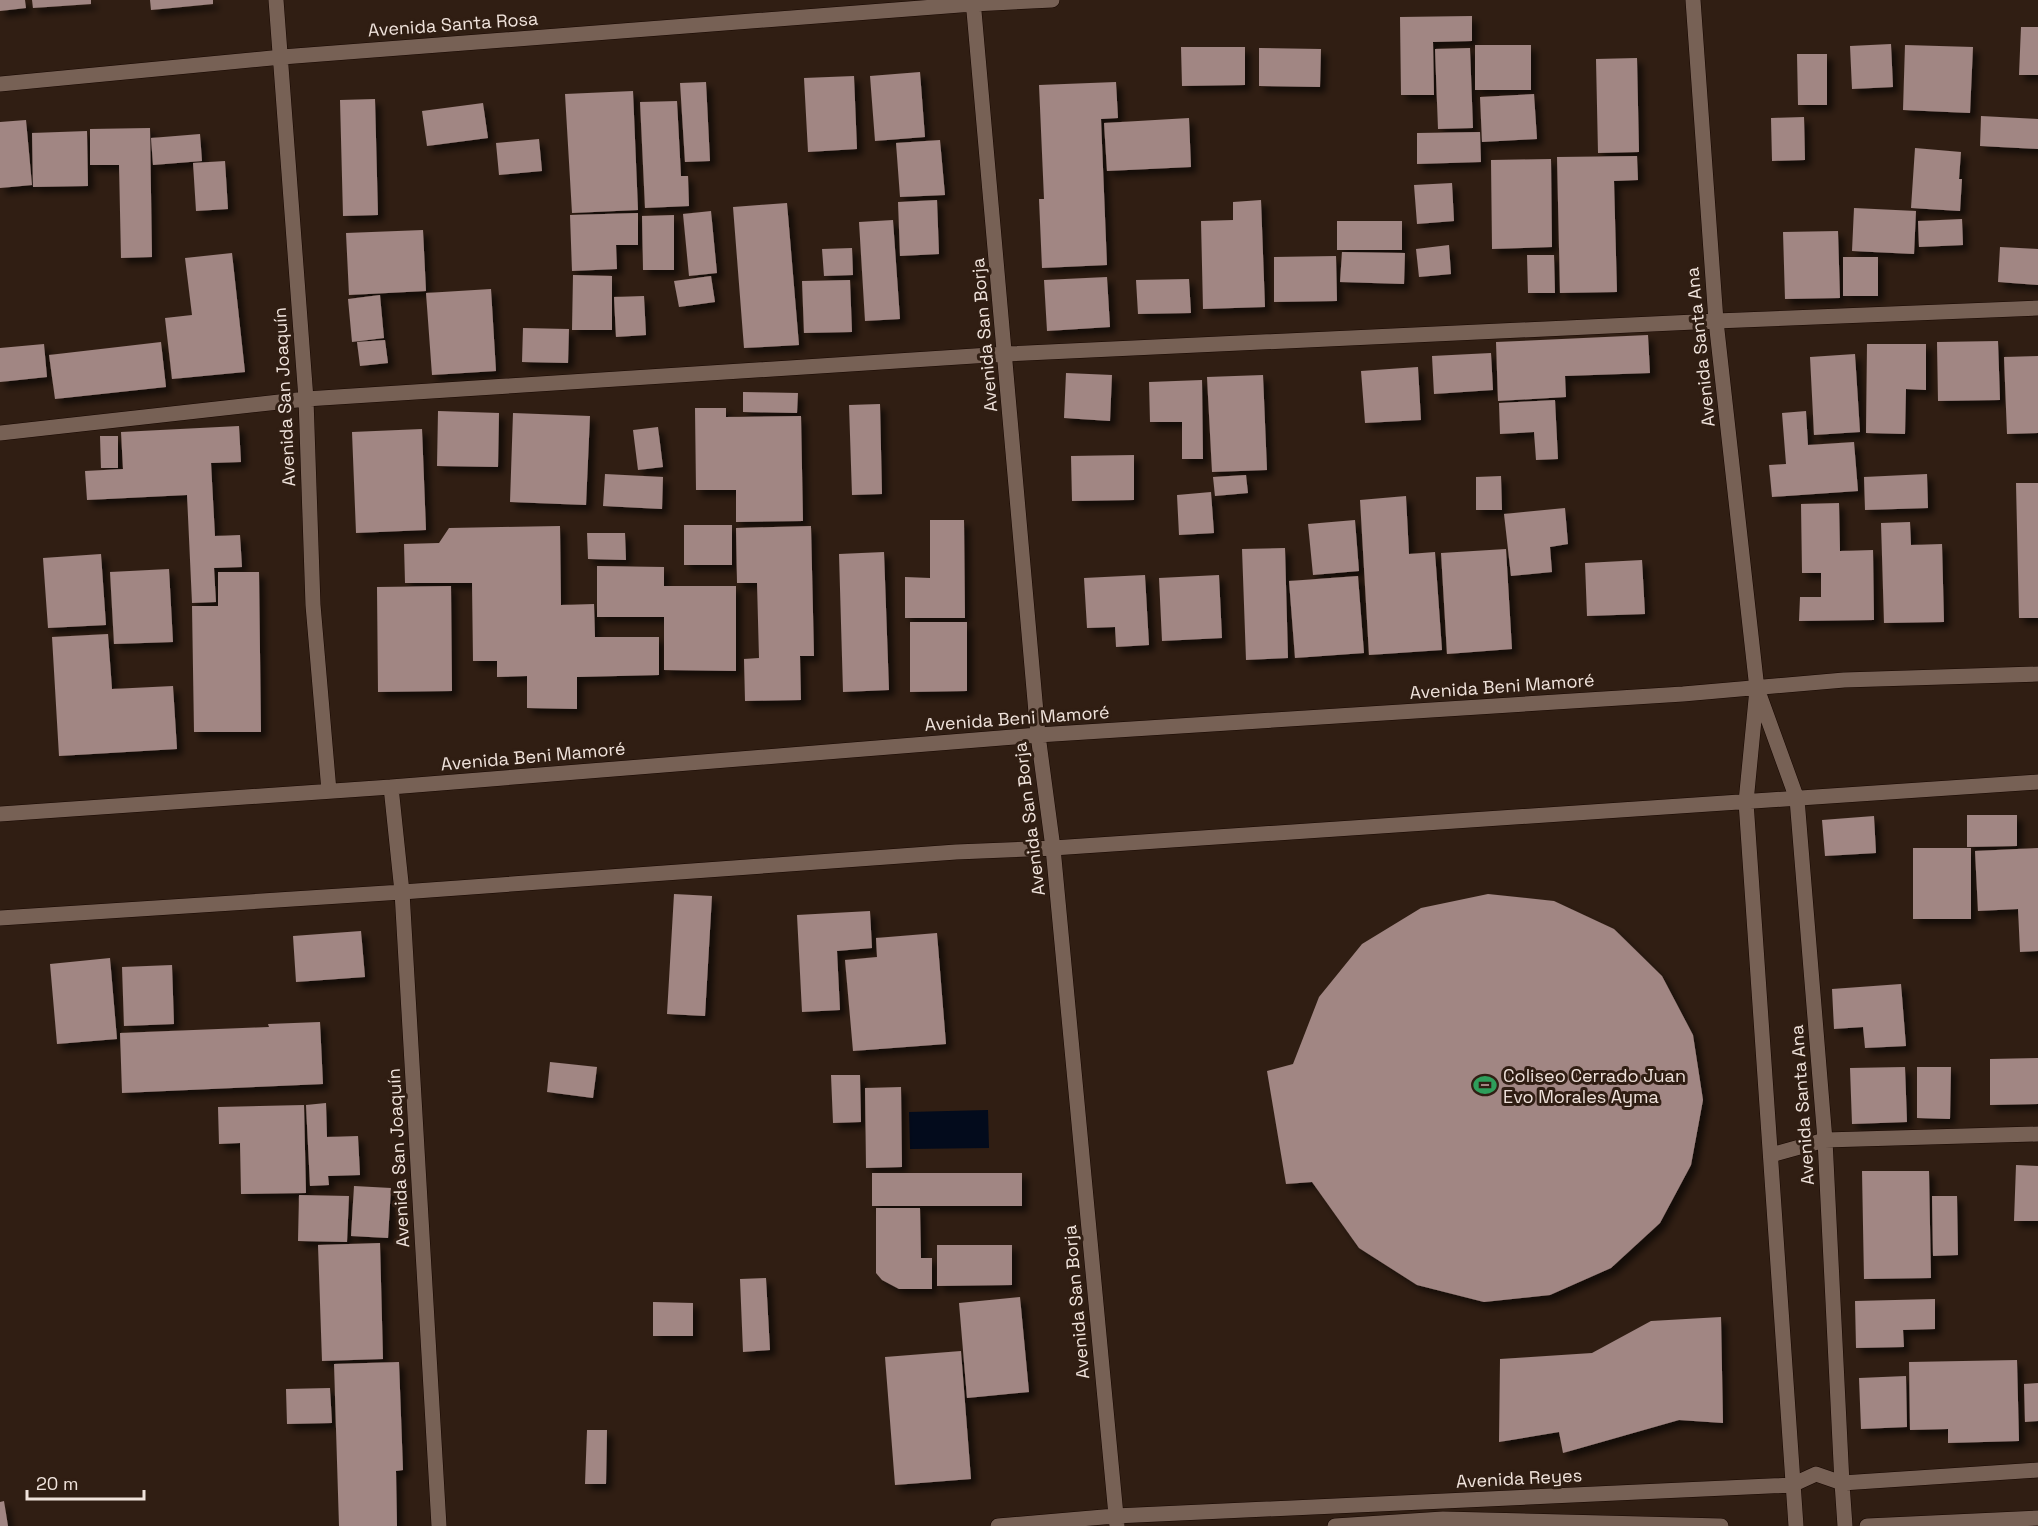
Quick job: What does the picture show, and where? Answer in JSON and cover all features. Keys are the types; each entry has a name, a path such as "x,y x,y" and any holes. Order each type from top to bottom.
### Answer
{"street":[{"name":"Avenida San Joaquín","path":"276,0 306,399 313,605 329,791"},
{"name":"Avenida Santa Rosa","path":"0,84 282,57 973,2 1052,0"},
{"name":"Avenida Santa Ana","path":"1693,0 1716,321 1757,689 1746,802 1796,1526"},
{"name":"Avenida San Borja","path":"973,2 1038,735 1053,848 1116,1521"},
{"path":"0,433 306,399 1005,354 2038,308"},
{"name":"Avenida Beni Mamoré","path":"0,814 391,787 1038,735 1757,689 1844,680 2038,674"},
{"name":"Avenida Santa Ana","path":"1757,689 1797,798 1825,1140 1845,1526"},
{"path":"0,918 957,852 1053,848 2038,782"},
{"name":"Avenida San Joaquín","path":"391,787 402,892 439,1526"},
{"path":"1771,1155 1825,1140 2038,1134"},
{"name":"Avenida Reyes","path":"998,1526 1792,1485 1816,1474 1842,1483 2038,1470"},
{"path":"1867,1526 2038,1518"},
{"path":"1335,1526 1443,1519 1721,1526"}],"water":[{"path":"988,1110 989,1148 910,1149 909,1112"}],"building":[{"path":"0,0 25,0 26,8 0,11"},
{"path":"32,0 91,0 91,4 33,8"},
{"path":"150,0 213,0 213,4 151,10"},
{"path":"1472,16 1472,41 1433,42 1434,95 1401,95 1400,17"},
{"path":"2021,27 2038,27 2038,75 2019,75"},
{"path":"1891,44 1893,87 1852,89 1850,46"},
{"path":"1475,45 1531,45 1531,90 1475,90"},
{"path":"1905,45 1973,47 1970,113 1903,110"},
{"path":"1181,47 1245,47 1245,85 1182,86"},
{"path":"1259,48 1321,49 1320,87 1259,86"},
{"path":"1470,48 1473,128 1438,129 1435,49"},
{"path":"1797,54 1827,54 1827,105 1798,105"},
{"path":"1637,58 1639,152 1598,153 1596,59"},
{"path":"920,72 925,137 875,141 870,76"},
{"path":"854,76 857,149 808,152 804,78"},
{"path":"706,82 710,161 685,162 680,83"},
{"path":"1116,82 1118,118 1101,119 1107,265 1042,268 1039,199 1044,199 1039,85"},
{"path":"633,91 638,210 572,213 565,94"},
{"path":"1534,94 1537,139 1482,142 1480,97"},
{"path":"375,99 378,215 343,216 340,100"},
{"path":"677,101 681,176 688,176 689,206 645,208 640,102"},
{"path":"483,103 488,138 427,146 422,111"},
{"path":"1981,116 2038,119 2038,149 1980,146"},
{"path":"1804,117 1805,160 1772,161 1771,118"},
{"path":"1189,118 1191,167 1107,171 1104,123"},
{"path":"26,120 32,185 0,188 0,122"},
{"path":"150,128 152,257 121,258 119,165 90,165 90,129"},
{"path":"87,131 88,186 33,187 32,133"},
{"path":"1480,132 1481,162 1417,164 1417,133"},
{"path":"200,134 202,161 153,165 151,138"},
{"path":"539,139 542,171 499,175 496,143"},
{"path":"940,140 945,195 900,197 896,143"},
{"path":"1915,148 1961,152 1960,211 1911,208"},
{"path":"1637,156 1638,180 1614,181 1617,292 1560,293 1557,157"},
{"path":"1551,159 1552,247 1492,249 1491,160"},
{"path":"225,161 228,209 196,211 193,163"},
{"path":"1452,183 1454,221 1417,224 1414,185"},
{"path":"937,200 939,254 900,256 898,202"},
{"path":"1261,200 1265,307 1203,309 1201,221 1233,220 1233,202"},
{"path":"787,203 799,345 744,348 733,207"},
{"path":"1854,208 1916,211 1914,254 1852,251"},
{"path":"711,211 717,273 689,276 683,214"},
{"path":"638,213 638,245 616,245 617,269 572,271 570,215"},
{"path":"674,215 674,270 643,270 642,216"},
{"path":"1962,219 1963,245 1919,247 1918,221"},
{"path":"893,220 900,319 865,321 859,222"},
{"path":"1337,221 1402,221 1402,250 1337,250"},
{"path":"423,230 426,291 349,295 346,233"},
{"path":"1838,231 1840,298 1785,299 1783,232"},
{"path":"1449,245 1451,274 1419,277 1416,249"},
{"path":"2000,247 2038,249 2038,285 1998,282"},
{"path":"852,248 853,275 824,276 822,249"},
{"path":"1342,252 1405,253 1404,284 1340,282"},
{"path":"232,253 245,372 172,379 165,318 192,315 185,258"},
{"path":"1527,255 1554,255 1555,293 1528,293"},
{"path":"1336,256 1337,301 1274,302 1274,257"},
{"path":"1843,257 1878,257 1878,296 1843,296"},
{"path":"573,275 612,276 612,330 572,330"},
{"path":"711,276 715,302 679,307 674,281"},
{"path":"1107,277 1110,327 1047,331 1044,280"},
{"path":"1189,279 1191,313 1138,314 1136,280"},
{"path":"850,280 852,332 804,333 802,281"},
{"path":"491,289 496,371 432,375 426,293"},
{"path":"380,295 384,338 352,342 348,299"},
{"path":"644,296 646,335 616,337 614,297"},
{"path":"523,328 569,329 568,363 522,362"},
{"path":"1648,335 1650,373 1565,376 1566,397 1498,401 1496,342"},
{"path":"385,340 388,363 360,366 357,342"},
{"path":"1998,341 2000,400 1938,401 1937,342"},
{"path":"161,342 166,387 55,399 49,355"},
{"path":"44,344 47,377 0,382 0,348"},
{"path":"1867,344 1926,344 1926,390 1906,389 1905,434 1866,433"},
{"path":"1491,353 1493,390 1434,394 1432,356"},
{"path":"1855,354 1860,432 1814,435 1810,357"},
{"path":"2038,356 2038,433 2007,434 2004,357"},
{"path":"1418,367 1421,420 1365,423 1361,371"},
{"path":"1066,373 1112,375 1110,421 1064,418"},
{"path":"1263,375 1267,470 1212,472 1207,377"},
{"path":"1202,380 1203,459 1182,459 1182,422 1150,422 1149,382"},
{"path":"743,392 798,393 797,413 743,412"},
{"path":"1555,400 1558,459 1536,460 1534,432 1500,434 1499,403"},
{"path":"880,404 882,494 852,495 849,405"},
{"path":"695,408 726,408 726,417 801,416 803,521 736,522 736,490 696,490"},
{"path":"438,411 499,413 498,467 437,466"},
{"path":"1806,411 1808,445 1854,442 1858,491 1772,497 1769,465 1786,464 1782,413"},
{"path":"513,413 590,416 586,505 510,502"},
{"path":"239,426 241,462 211,463 215,536 240,535 242,567 214,568 216,602 192,603 187,495 87,500 85,471 123,469 121,432"},
{"path":"658,427 663,467 638,470 633,430"},
{"path":"422,429 426,530 356,533 352,432"},
{"path":"100,436 118,436 118,468 101,468"},
{"path":"1134,455 1134,500 1072,501 1071,456"},
{"path":"605,474 663,477 662,509 603,506"},
{"path":"1927,474 1928,508 1865,510 1864,477"},
{"path":"1246,475 1248,493 1215,496 1213,477"},
{"path":"1501,476 1502,510 1476,510 1476,477"},
{"path":"2016,483 2038,483 2038,618 2019,618"},
{"path":"1211,492 1214,533 1179,535 1177,495"},
{"path":"1406,496 1409,554 1435,552 1442,650 1369,655 1360,500"},
{"path":"1839,503 1840,551 1873,550 1874,620 1799,621 1800,597 1821,597 1821,573 1802,573 1801,504"},
{"path":"1565,508 1568,544 1550,547 1552,572 1511,576 1504,514"},
{"path":"930,520 964,520 965,618 905,618 905,577 930,578"},
{"path":"1355,520 1359,571 1313,575 1308,524"},
{"path":"1910,522 1911,545 1942,544 1944,622 1884,623 1881,523"},
{"path":"684,525 732,525 732,565 684,565"},
{"path":"560,526 561,605 594,604 595,637 659,637 659,675 577,677 577,709 527,708 527,676 497,677 497,661 473,661 472,583 405,583 404,544 439,543 449,528"},
{"path":"811,526 814,656 800,656 801,700 745,701 744,659 759,658 757,583 737,583 736,528"},
{"path":"587,533 625,533 626,560 588,559"},
{"path":"1285,548 1288,658 1246,660 1242,549"},
{"path":"1506,549 1512,649 1447,654 1441,553"},
{"path":"884,552 889,690 843,692 839,554"},
{"path":"101,554 106,625 48,628 43,558"},
{"path":"1642,560 1645,614 1587,616 1585,563"},
{"path":"597,566 664,567 664,586 736,586 736,671 664,670 664,617 597,617"},
{"path":"169,569 173,642 114,644 110,572"},
{"path":"218,572 259,572 261,732 194,732 192,606 218,606"},
{"path":"1145,575 1149,645 1116,647 1115,627 1087,628 1084,578"},
{"path":"1219,575 1222,638 1162,641 1159,578"},
{"path":"1358,576 1364,653 1295,658 1289,581"},
{"path":"451,586 452,691 378,692 377,587"},
{"path":"910,622 967,622 967,691 910,692"},
{"path":"108,634 112,689 173,686 177,749 59,756 52,637"},
{"path":"1967,815 2017,815 2017,846 1967,847"},
{"path":"1874,816 1876,853 1825,856 1822,820"},
{"path":"1913,848 1971,848 1971,919 1913,919"},
{"path":"2038,848 2038,951 2020,952 2018,909 1978,911 1975,851"},
{"path":"674,894 712,896 705,1016 667,1014"},
{"name":"Coliseo Cerrado Juan Evo Morales Ayma","path":"1488,894 1554,901 1614,929 1662,976 1693,1035 1703,1100 1691,1165 1660,1223 1611,1268 1550,1295 1484,1302 1417,1285 1359,1248 1312,1182 1286,1184 1267,1071 1293,1064 1319,997 1362,944 1421,908"},
{"path":"870,911 872,948 837,951 840,1010 802,1012 797,915"},
{"path":"361,931 365,977 296,982 293,936"},
{"path":"937,933 946,1044 853,1051 845,960 877,957 876,938"},
{"path":"110,958 117,1039 57,1044 50,964"},
{"path":"172,965 174,1024 124,1026 122,967"},
{"path":"1901,984 1906,1046 1865,1048 1863,1027 1834,1029 1832,989"},
{"path":"320,1022 323,1084 122,1093 120,1033 269,1027 268,1024"},
{"path":"2038,1058 2038,1104 1990,1105 1990,1059"},
{"path":"550,1062 597,1067 593,1098 547,1092"},
{"path":"1905,1067 1907,1122 1852,1124 1850,1068"},
{"path":"1917,1067 1951,1067 1950,1119 1917,1118"},
{"path":"831,1075 860,1075 861,1122 833,1123"},
{"path":"901,1087 902,1167 866,1168 865,1088"},
{"path":"326,1103 327,1137 358,1136 360,1175 328,1176 329,1185 310,1186 306,1105"},
{"path":"304,1105 306,1193 241,1194 240,1143 219,1144 218,1107"},
{"path":"2016,1165 2038,1166 2038,1221 2014,1221"},
{"path":"1862,1171 1929,1171 1931,1278 1864,1279"},
{"path":"872,1173 1022,1173 1022,1206 872,1206"},
{"path":"354,1186 391,1188 388,1238 351,1236"},
{"path":"299,1195 349,1196 347,1242 298,1241"},
{"path":"1932,1196 1957,1196 1958,1255 1933,1256"},
{"path":"876,1208 920,1208 921,1258 932,1258 932,1289 899,1289 882,1280 876,1273"},
{"path":"380,1243 383,1359 322,1361 318,1245"},
{"path":"937,1245 1012,1245 1012,1285 937,1286"},
{"path":"766,1278 770,1350 743,1352 740,1279"},
{"path":"1020,1297 1029,1392 967,1398 959,1303"},
{"path":"1935,1299 1935,1329 1903,1330 1904,1347 1856,1348 1855,1301"},
{"path":"653,1302 693,1303 693,1336 653,1336"},
{"path":"1721,1317 1723,1423 1679,1420 1563,1453 1559,1432 1499,1442 1500,1359 1592,1353 1651,1321"},
{"path":"961,1351 971,1479 895,1485 885,1357"},
{"path":"2017,1360 2019,1441 1948,1443 1948,1429 1910,1430 1909,1362"},
{"path":"399,1362 403,1470 396,1471 397,1526 339,1526 334,1364"},
{"path":"1906,1376 1907,1427 1861,1429 1859,1378"},
{"path":"2038,1383 2038,1421 2025,1422 2024,1384"},
{"path":"330,1388 332,1423 287,1424 286,1389"},
{"path":"587,1430 607,1430 606,1484 585,1484"},
{"path":"4,1501 8,1526 0,1526 0,1502"}],"place":[{"name":"Coliseo Cerrado Juan Evo Morales Ayma","path":"1485,1085"}]}
